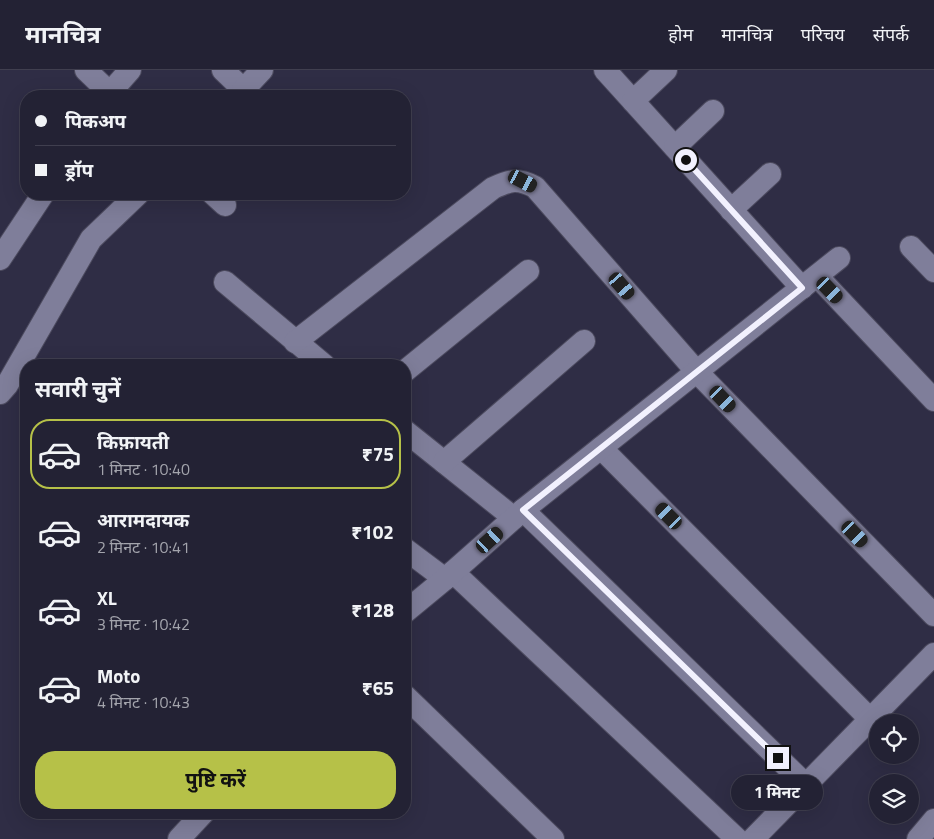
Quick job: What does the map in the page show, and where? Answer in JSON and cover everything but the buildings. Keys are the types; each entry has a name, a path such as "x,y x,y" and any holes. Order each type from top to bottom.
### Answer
{"street":[{"path":"86,70 105,90"},
{"path":"114,90 130,70"},
{"path":"222,70 243,90"},
{"path":"248,90 262,70"},
{"path":"605,70 731,210 934,400"},
{"path":"633,101 666,70"},
{"path":"675,147 713,111"},
{"path":"731,210 770,174"},
{"path":"295,342 493,188 510,180 523,181 535,187 696,372 934,615"},
{"path":"0,259 39,200"},
{"path":"22,359 91,239 132,200"},
{"path":"911,247 934,271"},
{"path":"411,607 519,514 839,258"},
{"path":"411,366 528,270"},
{"path":"225,282 316,359"},
{"path":"444,462 584,341"},
{"path":"0,394 20,362"},
{"path":"411,436 444,462 519,514 806,786"},
{"path":"601,448 869,718"},
{"path":"411,553 449,575 737,839"},
{"path":"877,714 934,654"},
{"path":"411,702 553,839"},
{"path":"753,839 869,722"},
{"path":"179,839 198,819"},
{"path":"918,839 934,820"}],"route":[{"path":"686,160 802,288 523,510 778,758"}]}
